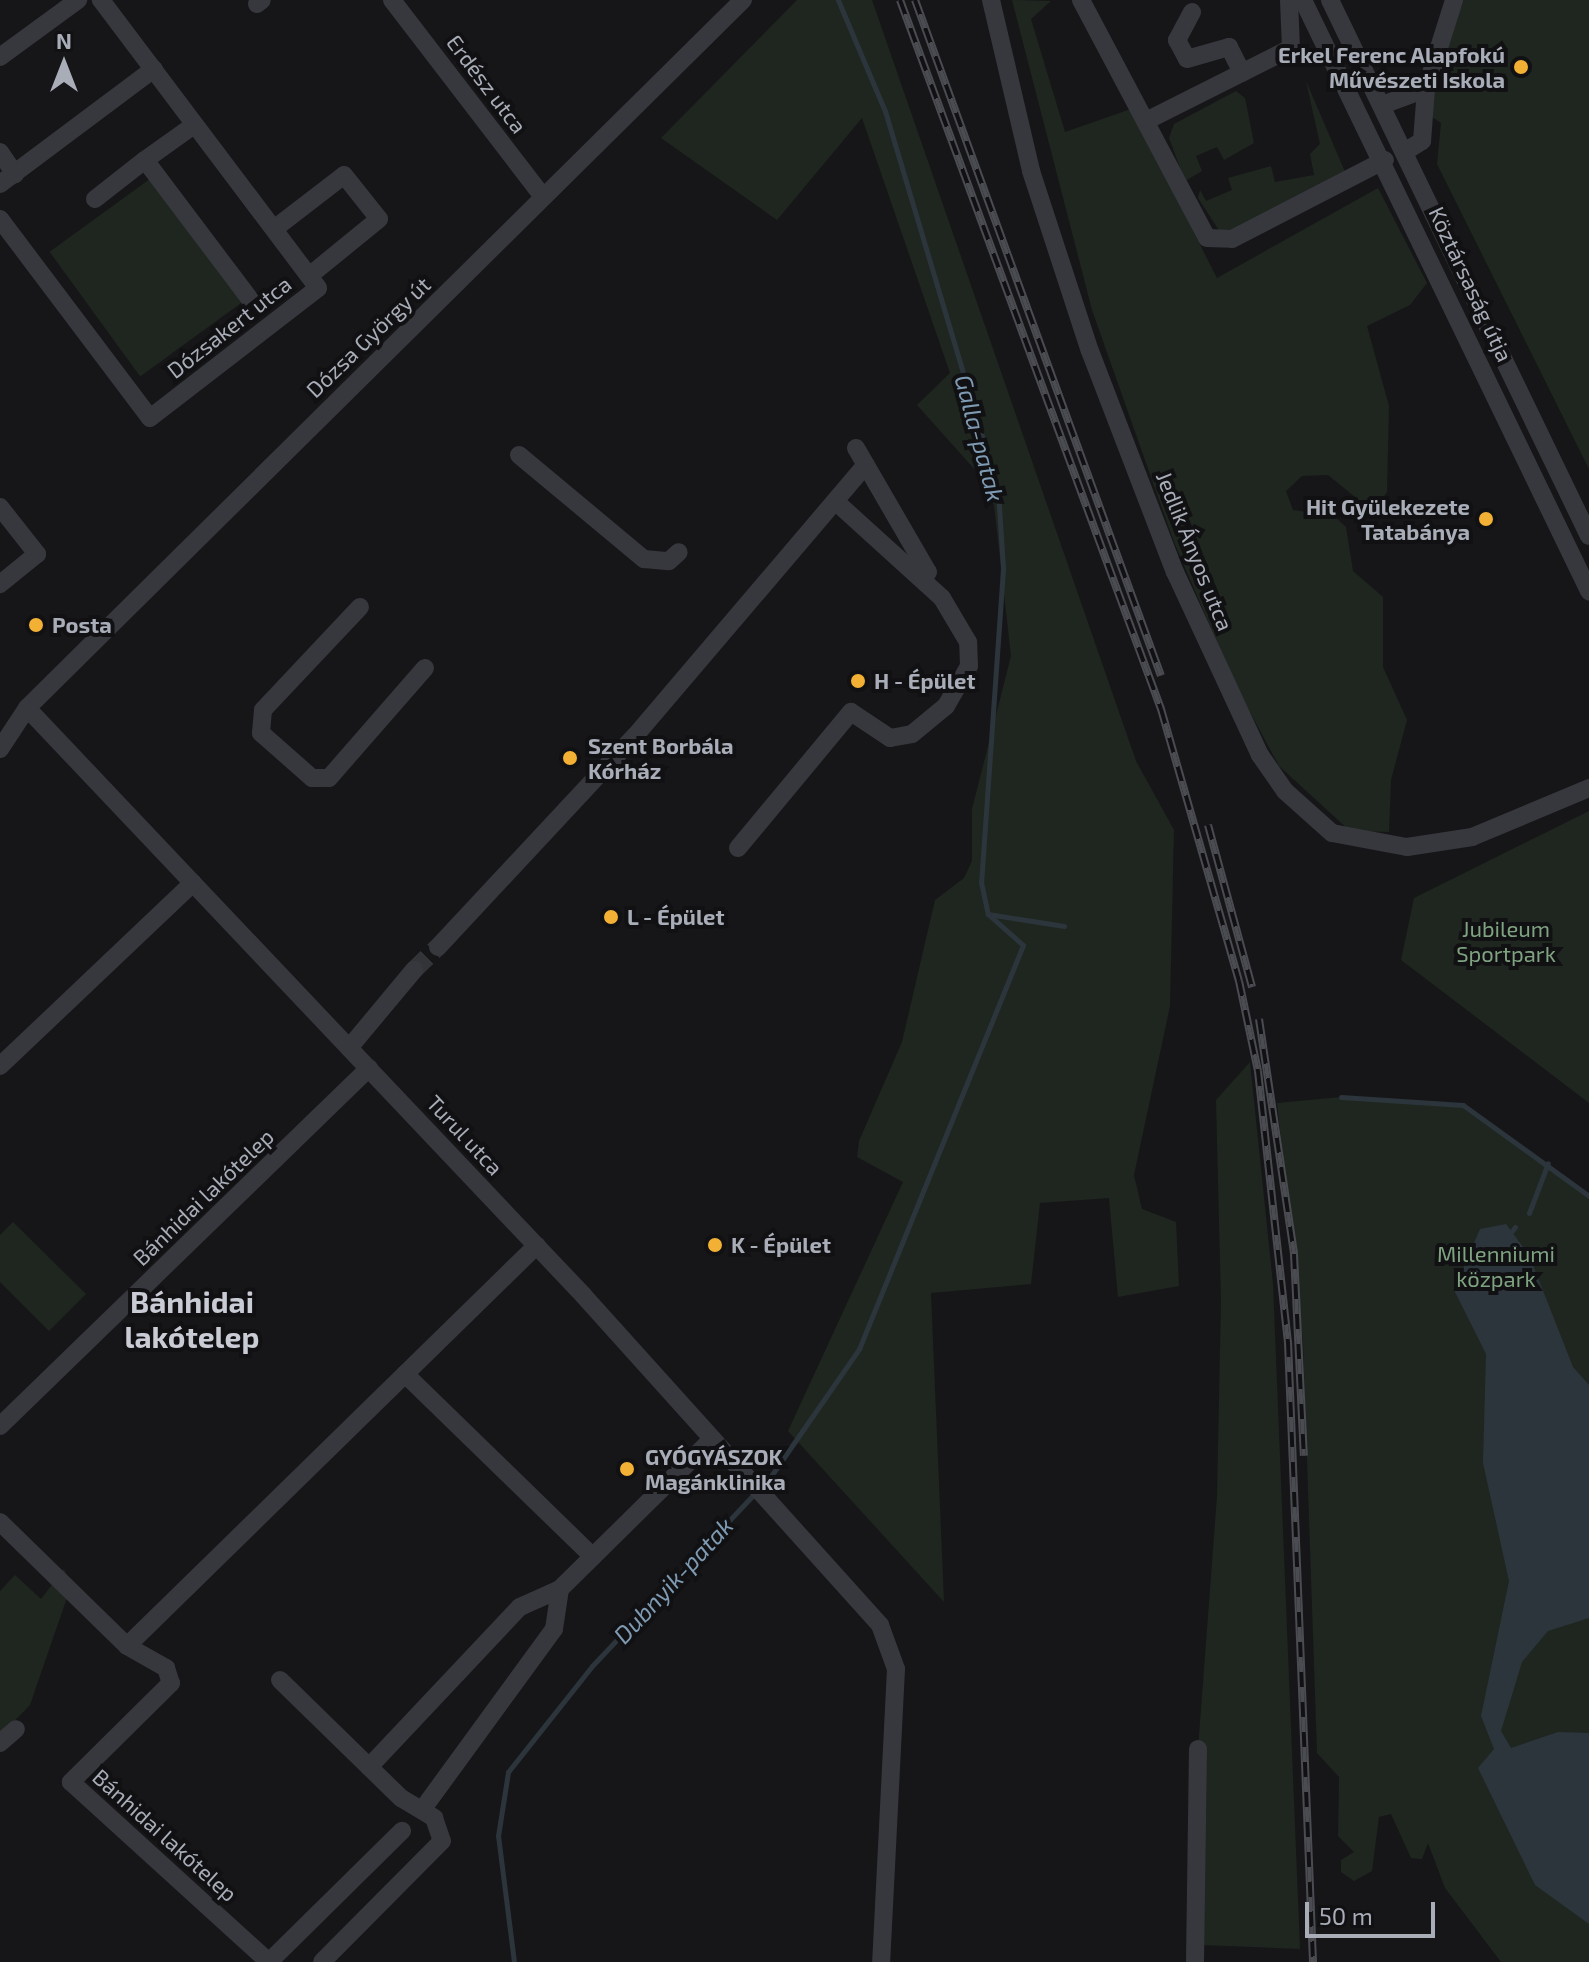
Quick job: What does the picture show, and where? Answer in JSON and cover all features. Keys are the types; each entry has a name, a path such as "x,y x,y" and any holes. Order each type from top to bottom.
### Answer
{"street":[{"path":"0,57 78,0"},
{"name":"Dózsakert utca","path":"0,219 150,418 318,288 101,0"},
{"name":"Erdész utca","path":"392,0 543,197"},
{"name":"Dózsa György út","path":"0,749 27,708 743,0"},
{"name":"Jedlik Ányos utca","path":"991,0 1031,171 1090,351 1175,572 1260,755 1285,791 1332,833 1407,847 1472,837 1589,788"},
{"path":"1081,0 1148,120 1201,231 1220,242 1385,160"},
{"path":"1148,120 1291,48 1289,0"},
{"name":"Köztársaság útja","path":"1303,0 1385,160 1588,587"},
{"name":"Köztársaság útja","path":"1330,0 1385,104 1589,536"},
{"path":"1406,151 1422,141 1426,89 1454,0"},
{"path":"1192,12 1177,40 1187,59 1229,47 1242,73"},
{"path":"0,152 8,179 154,69"},
{"path":"1385,104 1426,89"},
{"path":"95,199 194,125"},
{"path":"145,160 252,302"},
{"path":"274,229 344,175 379,219 309,276"},
{"path":"856,448 928,572 923,579"},
{"path":"519,455 644,559 669,561 679,552"},
{"path":"438,947 635,736 866,465"},
{"path":"738,848 851,712 890,738 912,734 946,706 969,666 968,642 923,579 835,501"},
{"path":"0,507 37,554 0,584"},
{"path":"360,607 263,710 261,733 312,778 329,778 425,668"},
{"name":"Dózsa György út","path":"0,721 27,708"},
{"name":"Turul utca","path":"27,708 537,1245 862,1601 892,1646 896,1669 881,1962"},
{"path":"0,1066 193,883"},
{"path":"349,1048 414,970"},
{"name":"Bánhidai lakótelep","path":"0,1426 369,1068"},
{"path":"127,1646 537,1245"},
{"path":"405,1374 593,1557"},
{"path":"369,1767 520,1607 560,1589 712,1439"},
{"name":"Bánhidai lakótelep","path":"0,1522 127,1646 166,1668 171,1683 71,1782 269,1962 402,1831"},
{"path":"422,1810 554,1629 560,1589"},
{"path":"280,1680 369,1767 422,1810 440,1830 438,1852 322,1962"},
{"path":"0,1743 16,1729"},
{"path":"1195,1962 1198,1749"}],"green space":[{"path":"797,0 872,0 1136,761 1174,830 1170,1006 1134,1175 1142,1209 1176,1222 1179,1286 1118,1297 1109,1198 1040,1203 1031,1284 931,1293 944,1602 788,1431 903,1182 857,1157 859,1141 902,1042 935,900 964,878 972,861 972,809 1011,656 994,505 976,471 917,405 950,373 862,118 777,220 661,138"},
{"path":"1012,0 1051,1 1031,19 1065,132 1131,109 1217,278 1378,188 1427,283 1410,305 1367,326 1389,406 1387,492 1375,509 1366,506 1328,475 1302,476 1286,491 1293,510 1334,516 1346,527 1353,571 1383,597 1383,667 1407,720 1391,780 1389,832 1350,831 1279,766 1236,686 1174,542 1092,310"},
{"path":"1454,0 1589,0 1589,469 1437,164 1441,123 1426,113"},
{"path":"1306,81 1346,174 1233,233 1220,232 1198,198 1200,190 1206,201 1232,190 1228,178 1271,166 1275,182 1314,175 1310,154 1320,144"},
{"path":"1236,91 1245,98 1254,143 1224,160 1217,147 1196,156 1202,171 1185,181 1169,138 1174,124"},
{"path":"154,176 245,301 140,376 50,252"},
{"name":"Jubileum Sportpark","path":"1589,811 1589,1103 1401,960 1414,898"},
{"path":"1250,1062 1273,1284 1300,1949 1201,1945 1198,1749 1217,1496 1221,1302 1216,1100"},
{"name":"Millenniumi közpark","path":"1341,1097 1463,1105 1589,1196 1589,1962 1501,1962 1445,1888 1428,1843 1422,1859 1411,1858 1391,1814 1379,1817 1372,1871 1354,1881 1341,1872 1341,1860 1354,1852 1338,1836 1339,1777 1317,1753 1303,1342 1277,1103"},
{"path":"13,1222 86,1294 49,1331 0,1282 0,1235"},
{"path":"64,1569 71,1586 30,1705 0,1736 0,1591 15,1575 41,1599"}],"shaded area":[{"path":"1506,1224 1529,1255 1573,1367 1589,1385 1589,1618 1548,1631 1522,1662 1501,1731 1511,1748 1558,1732 1589,1733 1589,1924 1535,1885 1478,1768 1494,1749 1481,1716 1509,1581 1483,1463 1486,1354 1454,1290 1480,1229"}],"waterway":[{"name":"Galla-patak","path":"838,0 885,111 998,491 1003,569 981,882 988,914 1064,926"},
{"name":"Dubnyik-patak","path":"514,1962 498,1836 508,1772 592,1666 771,1476 859,1349 1023,945 988,914"},
{"name":"Galla-patak","path":"1341,1097 1463,1105 1589,1196"},
{"path":"1529,1213 1548,1163"},
{"path":"1512,1231 1515,1227"}],"tunnel":[{"path":"414,970 438,947"}],"railway":[{"path":"900,0 1161,709 1239,981 1258,1071 1288,1342 1313,1962"},
{"path":"915,0 1161,676"},
{"path":"1208,825 1252,987"},
{"path":"1259,1019 1294,1254 1304,1456"}],"place":[{"name":"Erkel Ferenc Alapfokú Művészeti Iskola","path":"1521,67"},
{"name":"Hit Gyülekezete Tatabánya","path":"1486,519"},
{"name":"Posta","path":"36,625"},
{"name":"H - Épület","path":"858,681"},
{"name":"Szent Borbála Kórház","path":"570,758"},
{"name":"L - Épület","path":"611,917"},
{"name":"K - Épület","path":"715,1245"},
{"name":"GYÓGYÁSZOK Magánklinika","path":"627,1469"}],"district":[{"name":"Bánhidai lakótelep","path":"192,1318"}]}
